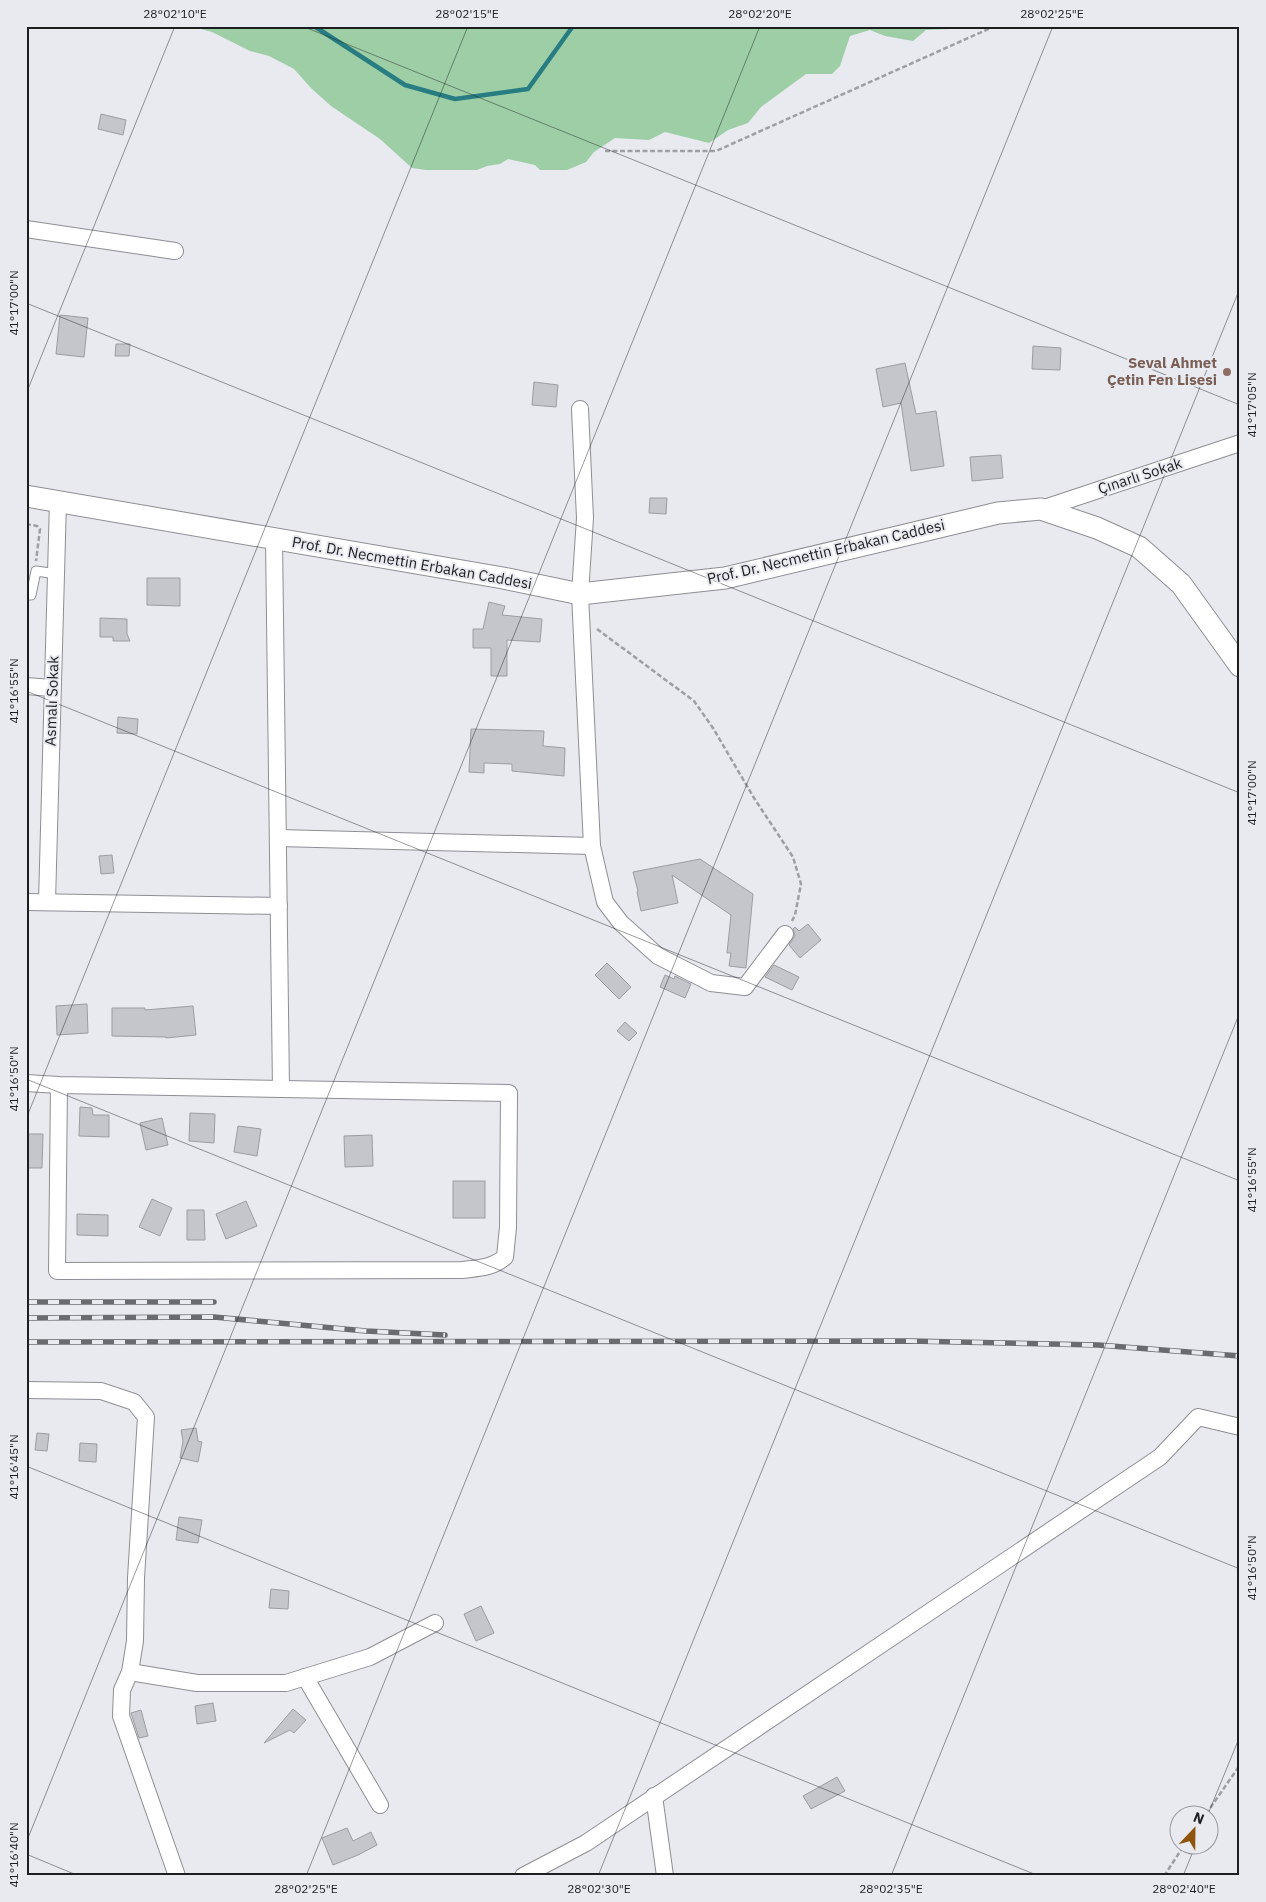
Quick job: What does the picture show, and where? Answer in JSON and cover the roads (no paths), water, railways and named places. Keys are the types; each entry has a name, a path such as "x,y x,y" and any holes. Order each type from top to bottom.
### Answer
{"street":[{"path":"26,229 175,252"},
{"path":"580,409 584,518 580,594 592,846 605,902 621,923 658,956 711,983 745,987 785,934"},
{"name":"Çınarlı Sokak","path":"1041,509 1240,443"},
{"name":"Prof. Dr. Necmettin Erbakan Caddesi","path":"26,496 503,578 580,594 724,578 998,513 1041,509 1097,528 1139,547 1181,584 1240,666"},
{"name":"Asmalı Sokak","path":"47,902 58,501"},
{"path":"274,539 281,1089"},
{"path":"26,686 52,688"},
{"path":"278,838 592,846"},
{"path":"26,902 279,906"},
{"path":"26,1083 509,1093 508,1227 505,1257 498,1263 462,1270 57,1271 59,1085"},
{"path":"26,1390 101,1391 134,1402 146,1417 136,1578 136,1641 130,1672 122,1690 121,1716 177,1876"},
{"path":"523,1876 586,1843 1160,1457 1198,1417 1240,1427"},
{"path":"130,1672 197,1683 286,1683 370,1657 435,1623"},
{"path":"305,1677 380,1806"},
{"path":"654,1796 664,1876"}],"lane":[{"path":"26,595 31,595 36,571 57,574"}],"waterway":[{"path":"314,26 405,85 455,99 528,89 573,26"}],"railway":[{"path":"26,1302 214,1302"},
{"path":"26,1318 214,1317 366,1331 445,1335"},
{"path":"26,1342 909,1341 1098,1345 1240,1356"}],"place":[{"name":"Seval Ahmet Çetin Fen Lisesi","path":"1227,372"}]}
